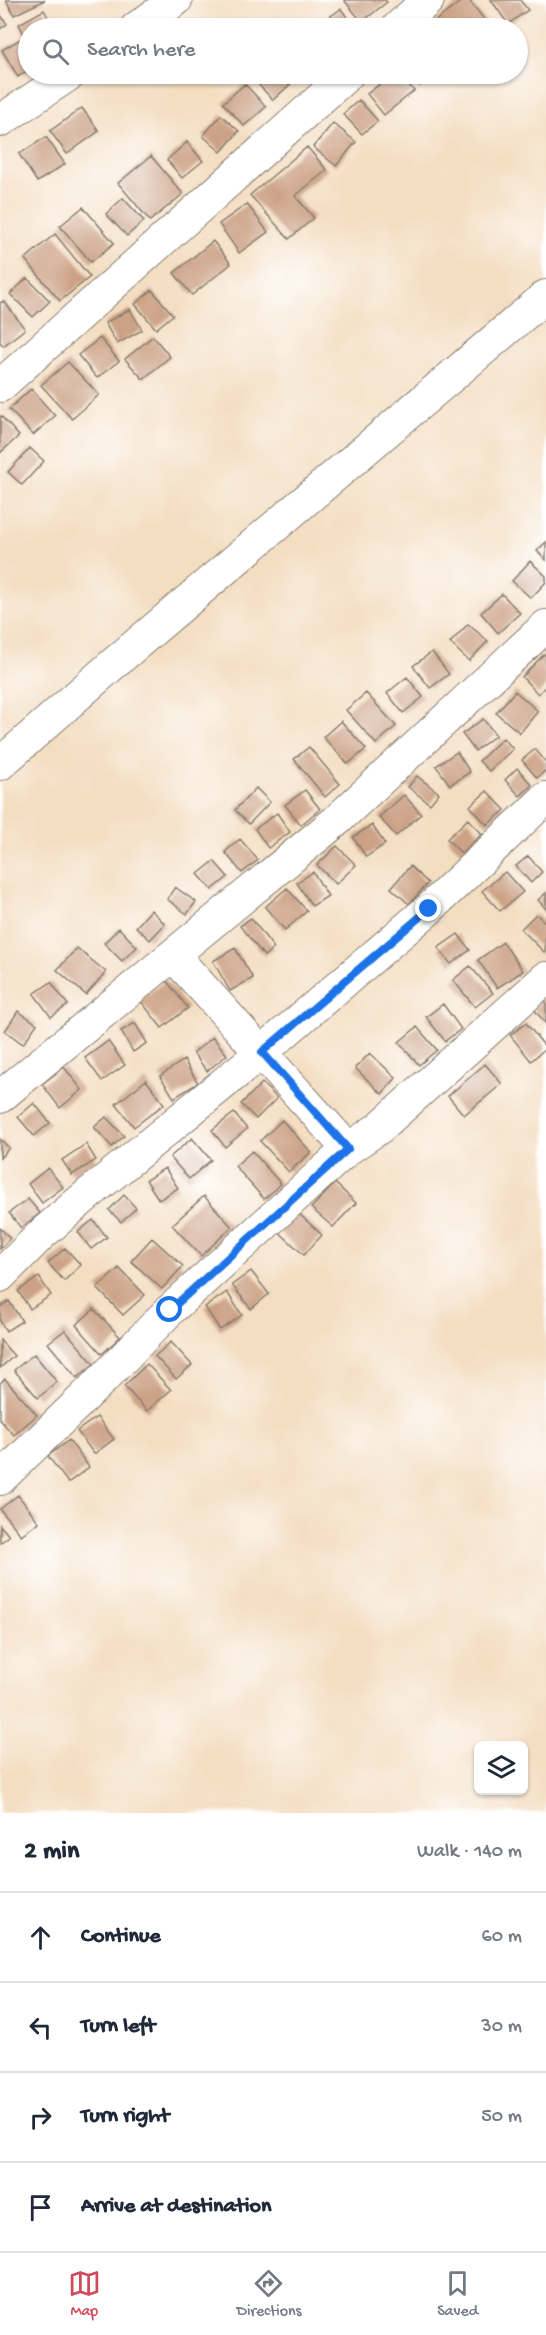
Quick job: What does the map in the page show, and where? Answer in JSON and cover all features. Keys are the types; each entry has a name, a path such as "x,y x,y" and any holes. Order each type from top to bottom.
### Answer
{"street":[{"path":"150,18 176,0"},
{"path":"408,18 428,0"},
{"path":"0,121 55,84"},
{"path":"0,386 337,84"},
{"path":"0,764 112,665 546,296"},
{"path":"0,1097 336,821 546,626"},
{"path":"0,1276 44,1232 86,1196 262,1052 429,909 546,798"},
{"path":"173,955 348,1149"},
{"path":"0,1479 170,1310 348,1149 379,1128 546,978"}],"building":[{"path":"6,0 45,0 14,15"},
{"path":"344,0 385,0 387,2 367,18 359,18"},
{"path":"463,0 469,0 483,18 439,18"},
{"path":"491,0 520,0 528,10 517,18 504,18"},
{"path":"341,9 348,18 328,18"},
{"path":"44,10 48,18 30,18"},
{"path":"0,14 7,24 0,29"},
{"path":"18,40 18,77 2,50"},
{"path":"245,84 266,107 244,126 223,103"},
{"path":"258,84 291,84 273,100"},
{"path":"380,84 408,84 414,91 384,115 367,94"},
{"path":"359,100 378,121 362,134 343,114"},
{"path":"82,108 99,131 67,154 50,131"},
{"path":"221,115 239,131 221,152 203,136"},
{"path":"333,123 356,142 336,166 313,147"},
{"path":"46,137 65,164 37,182 19,154"},
{"path":"187,142 203,161 182,178 167,160"},
{"path":"307,147 327,170 295,196 314,218 289,239 250,195"},
{"path":"151,156 183,194 150,221 118,183"},
{"path":"123,198 144,221 127,236 106,214"},
{"path":"247,204 268,232 239,253 219,224"},
{"path":"83,207 114,243 91,262 60,226"},
{"path":"55,234 90,277 60,301 25,259"},
{"path":"213,241 231,264 192,295 174,273"},
{"path":"27,278 50,301 33,317 10,294"},
{"path":"152,290 173,315 156,329 135,304"},
{"path":"4,301 25,329 3,346 0,342 0,303"},
{"path":"130,309 142,330 117,344 105,323"},
{"path":"153,336 170,357 143,379 125,359"},
{"path":"100,338 119,361 97,378 78,355"},
{"path":"68,362 99,395 72,419 41,385"},
{"path":"31,389 55,416 33,435 9,409"},
{"path":"0,417 19,436 0,453"},
{"path":"30,448 44,461 22,485 8,472"},
{"path":"546,542 546,560 537,551"},
{"path":"530,561 546,576 546,582 531,598 512,581"},
{"path":"502,594 520,613 498,633 481,613"},
{"path":"468,624 488,641 469,661 450,643"},
{"path":"432,652 449,674 430,688 413,666"},
{"path":"544,654 546,656 546,686 538,694 522,677"},
{"path":"407,677 423,697 403,713 387,693"},
{"path":"515,691 538,711 520,733 496,713"},
{"path":"366,693 396,726 376,744 346,710"},
{"path":"483,719 496,735 475,751 462,734"},
{"path":"341,721 366,749 348,764 323,737"},
{"path":"503,738 513,749 489,771 479,761"},
{"path":"309,747 340,784 325,797 294,759"},
{"path":"535,749 546,762 546,770 537,778 522,760"},
{"path":"457,752 470,772 450,785 436,766"},
{"path":"517,768 532,785 520,796 505,780"},
{"path":"417,776 439,793 430,804 408,787"},
{"path":"256,788 270,802 249,824 235,810"},
{"path":"305,790 320,809 301,825 285,805"},
{"path":"487,791 505,810 487,825 470,806"},
{"path":"404,795 421,814 396,836 379,817"},
{"path":"277,813 290,832 268,848 255,829"},
{"path":"468,819 482,834 461,853 447,839"},
{"path":"372,825 385,844 366,857 353,837"},
{"path":"240,839 258,860 242,873 225,852"},
{"path":"337,846 356,865 336,884 317,865"},
{"path":"528,856 542,872 531,883 516,866"},
{"path":"214,861 228,877 212,890 198,874"},
{"path":"410,866 428,883 409,904 391,888"},
{"path":"313,872 328,896 312,906 297,883"},
{"path":"505,872 523,892 500,911 482,891"},
{"path":"175,887 196,902 187,914 167,899"},
{"path":"287,888 307,911 285,930 265,907"},
{"path":"546,893 546,909 538,900"},
{"path":"151,910 165,924 150,940 136,927"},
{"path":"536,914 546,923 545,953 521,929"},
{"path":"251,918 274,948 264,956 240,926"},
{"path":"119,928 137,947 122,961 104,943"},
{"path":"458,934 470,950 451,964 438,948"},
{"path":"503,942 523,971 497,988 478,960"},
{"path":"77,948 106,972 86,995 57,970"},
{"path":"235,948 253,978 230,991 213,961"},
{"path":"470,966 493,993 475,1007 453,980"},
{"path":"166,980 188,1008 162,1028 140,1000"},
{"path":"51,982 68,1005 51,1017 34,994"},
{"path":"546,998 546,1024 533,1008"},
{"path":"443,1004 461,1029 445,1041 426,1017"},
{"path":"18,1011 37,1024 23,1044 5,1031"},
{"path":"135,1023 147,1043 133,1052 121,1031"},
{"path":"526,1023 546,1048 531,1061 510,1035"},
{"path":"417,1027 437,1050 419,1065 399,1042"},
{"path":"213,1037 227,1055 207,1071 193,1053"},
{"path":"108,1041 125,1065 102,1081 85,1058"},
{"path":"370,1053 396,1078 382,1094 355,1068"},
{"path":"184,1060 198,1083 174,1098 160,1076"},
{"path":"485,1064 502,1084 464,1115 448,1096"},
{"path":"64,1067 82,1090 60,1108 42,1084"},
{"path":"146,1080 164,1104 134,1127 116,1104"},
{"path":"262,1083 277,1098 256,1119 241,1104"},
{"path":"34,1103 50,1123 34,1136 18,1117"},
{"path":"234,1113 247,1129 225,1147 212,1130"},
{"path":"106,1117 124,1136 112,1147 94,1127"},
{"path":"282,1120 311,1152 289,1172 260,1141"},
{"path":"192,1138 211,1160 189,1179 170,1157"},
{"path":"0,1139 9,1148 0,1158"},
{"path":"86,1144 96,1160 72,1175 62,1160"},
{"path":"252,1151 281,1184 264,1199 235,1166"},
{"path":"48,1168 63,1187 42,1203 28,1184"},
{"path":"165,1168 178,1188 159,1200 146,1180"},
{"path":"335,1183 356,1203 333,1227 311,1208"},
{"path":"124,1195 136,1208 121,1222 109,1210"},
{"path":"204,1196 232,1227 201,1256 172,1225"},
{"path":"28,1199 40,1213 21,1228 9,1213"},
{"path":"296,1211 322,1235 304,1255 278,1231"},
{"path":"93,1220 107,1237 91,1249 78,1232"},
{"path":"0,1228 10,1238 0,1249"},
{"path":"152,1238 183,1266 162,1289 131,1261"},
{"path":"65,1248 81,1265 64,1281 48,1263"},
{"path":"119,1268 145,1295 123,1315 97,1288"},
{"path":"251,1271 269,1294 251,1309 232,1285"},
{"path":"39,1277 51,1295 30,1309 18,1291"},
{"path":"227,1292 242,1315 220,1330 205,1307"},
{"path":"9,1301 22,1321 6,1331 0,1321 0,1307"},
{"path":"94,1309 120,1337 102,1354 76,1325"},
{"path":"65,1330 94,1364 77,1378 48,1343"},
{"path":"0,1340 14,1356 0,1368"},
{"path":"171,1342 192,1365 176,1379 155,1356"},
{"path":"34,1354 57,1382 38,1398 14,1370"},
{"path":"147,1364 171,1390 147,1411 124,1386"},
{"path":"5,1379 37,1415 14,1435 0,1420 0,1383"},
{"path":"97,1417 114,1439 94,1454 77,1431"},
{"path":"69,1440 89,1467 68,1483 48,1456"},
{"path":"18,1495 39,1522 21,1535 0,1509"},
{"path":"0,1525 9,1536 0,1543"}],"route":[{"path":"170,1310 348,1149 262,1052 429,909"}]}
